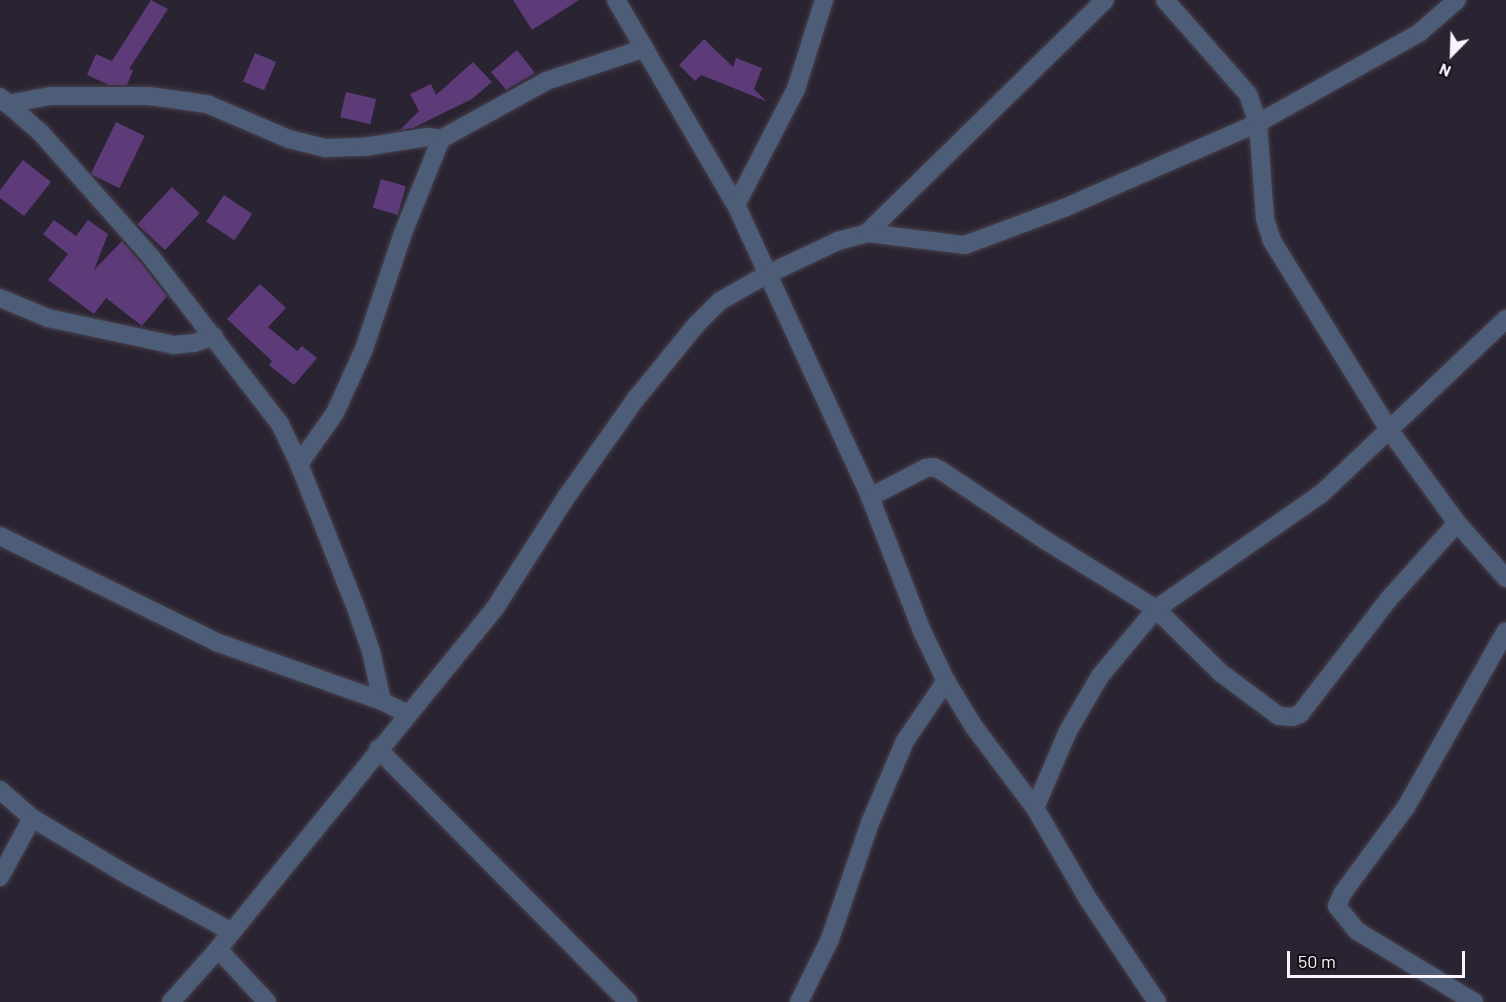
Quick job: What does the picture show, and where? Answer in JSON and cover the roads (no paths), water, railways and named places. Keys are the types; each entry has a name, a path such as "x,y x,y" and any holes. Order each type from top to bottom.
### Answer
{"street":[{"path":"616,0 736,205 766,275 870,497 922,631 946,681 974,727 1035,808 1088,899 1157,1002"},
{"path":"736,205 796,89 824,0"},
{"path":"867,232 1105,0"},
{"path":"1165,0 1248,94 1258,123 1265,219 1272,241 1390,431 1457,523 1505,575"},
{"path":"171,1002 232,932 378,749 495,608 567,496 635,400 720,301 766,275 838,241 867,232 965,245 1064,208 1258,123 1419,33 1457,0"},
{"path":"4,100 50,96 149,96 207,104 289,139 326,148 364,147 427,137 441,139 546,81 645,48"},
{"path":"4,100 49,141 151,257 280,424 299,464 356,608 371,651 382,701"},
{"path":"299,464 335,413 364,349 403,233 441,139"},
{"path":"0,298 48,318 174,345 194,343 214,336"},
{"path":"1035,808 1068,731 1100,676 1156,609 1321,494 1506,319"},
{"path":"870,497 915,473 934,467 1156,609 1221,673 1279,716 1292,717 1300,714 1388,600 1457,523"},
{"path":"0,536 147,611 216,642 382,701 407,714"},
{"path":"1474,1002 1357,931 1337,906 1342,894 1406,807 1506,631"},
{"path":"799,1002 830,939 870,823 905,741 946,681"},
{"path":"378,749 628,1002"},
{"path":"0,790 32,818 129,876 232,932"},
{"path":"0,877 32,818"},
{"path":"218,949 267,1002"}]}
